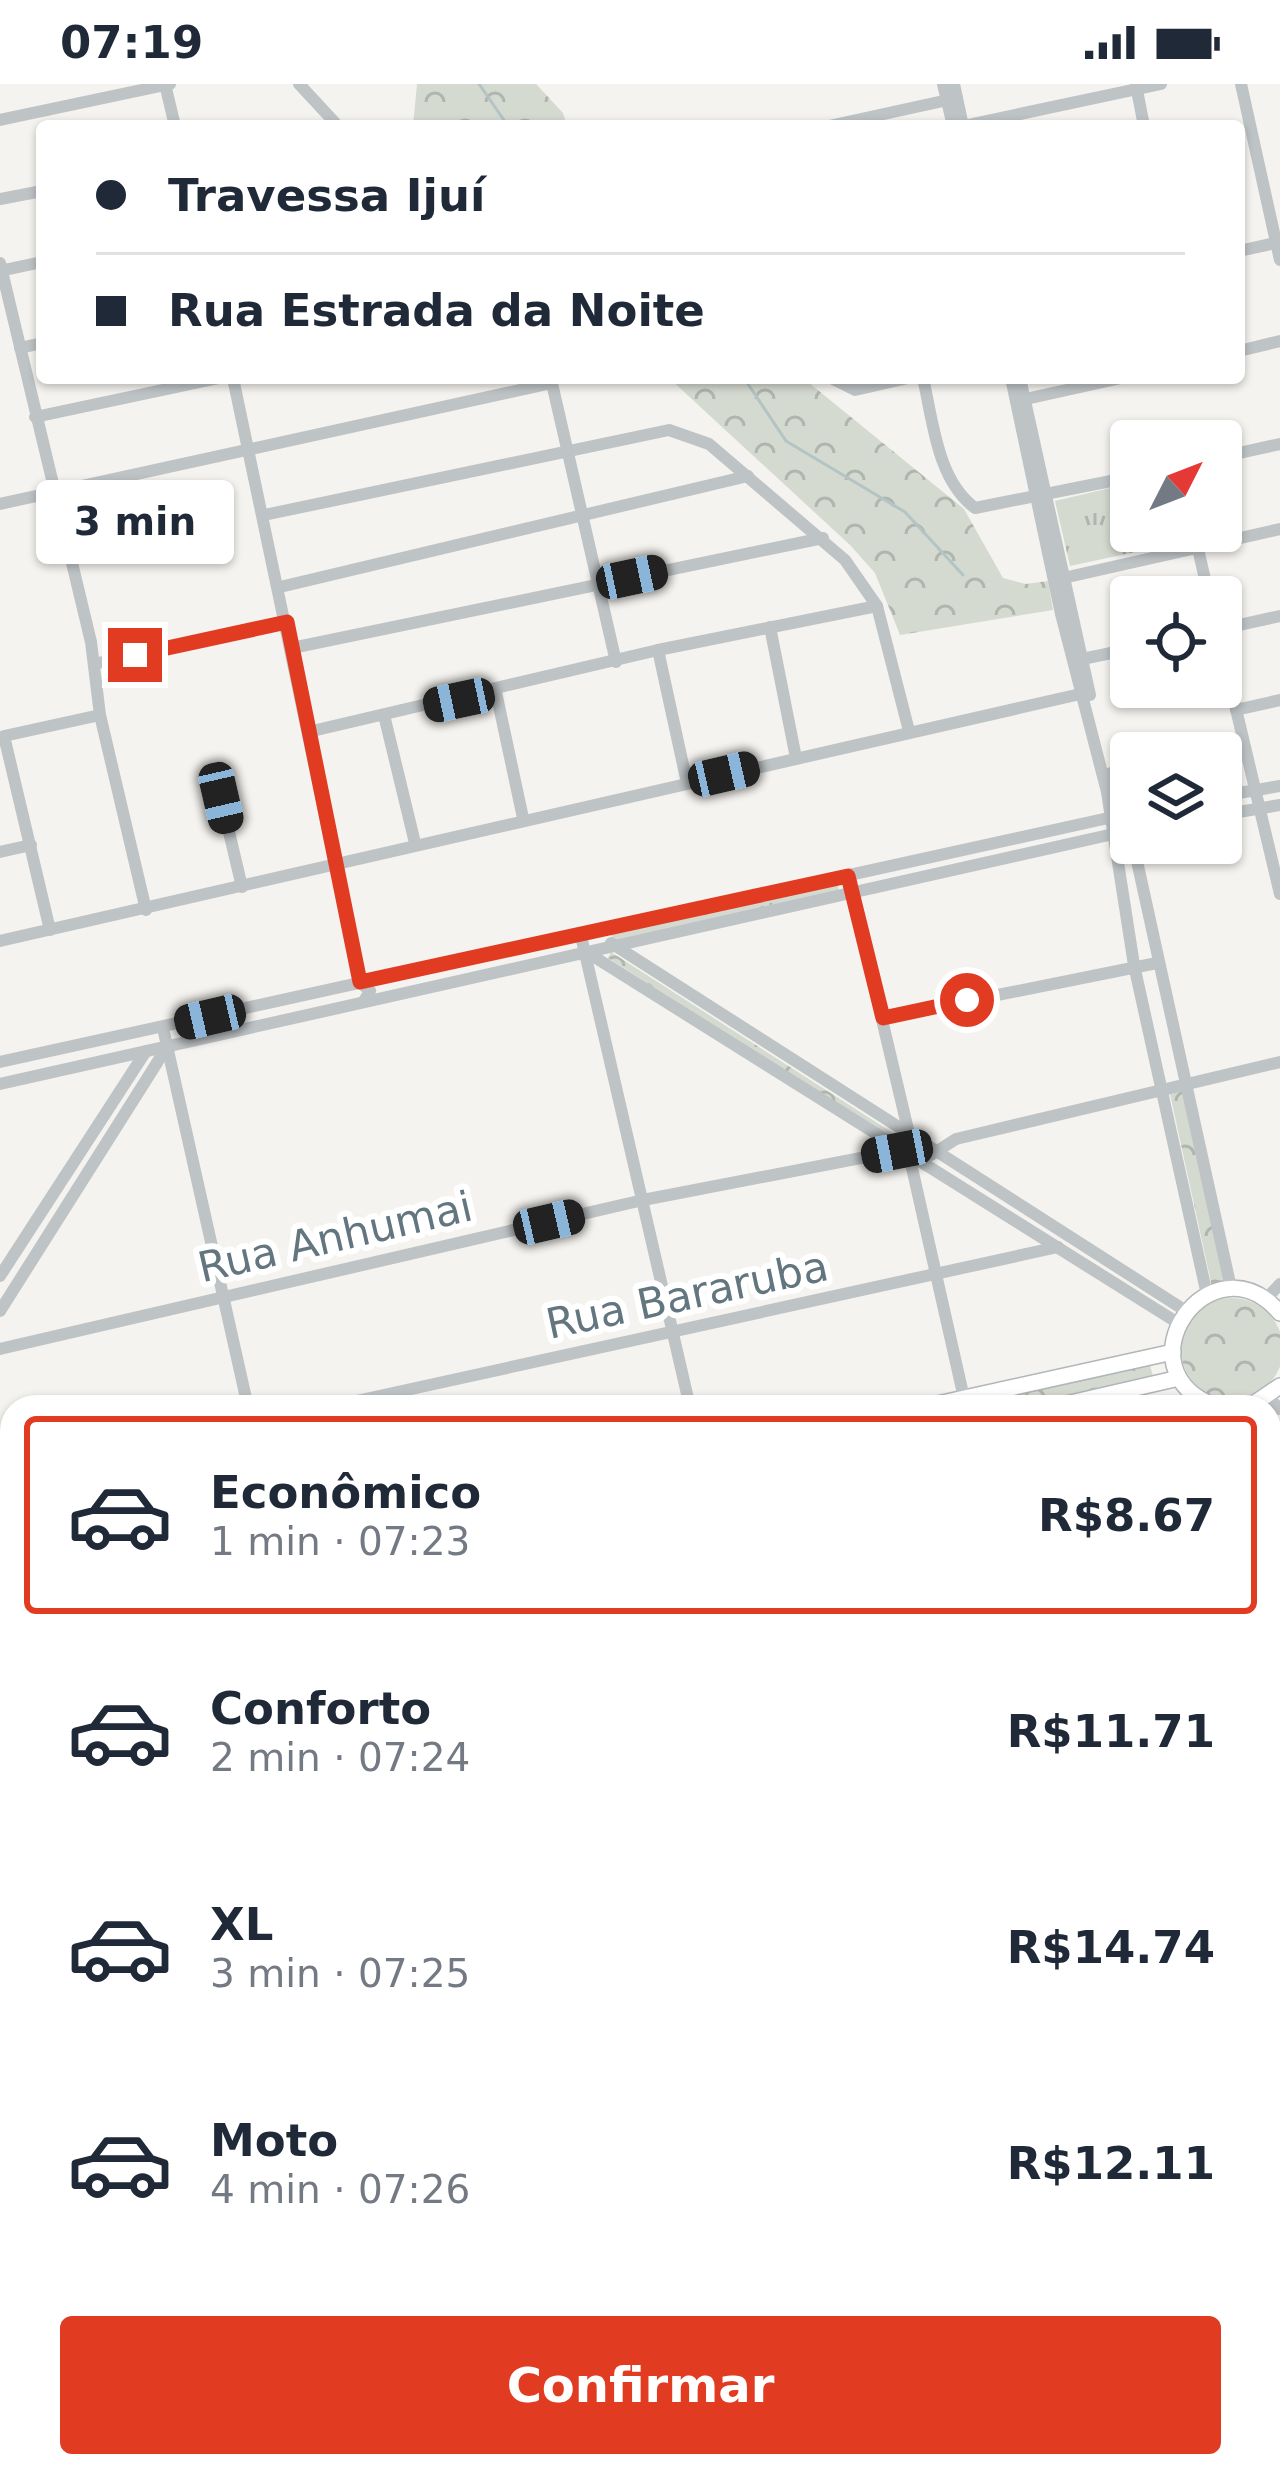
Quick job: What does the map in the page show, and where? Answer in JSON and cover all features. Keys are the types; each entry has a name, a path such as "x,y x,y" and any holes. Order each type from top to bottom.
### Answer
{"main road":[{"path":"1195,1395 1179,1378 1172,1352 1182,1317 1207,1295 1231,1288 1276,1307"},
{"path":"997,1395 1172,1352"},
{"path":"1105,1395 1179,1378"}],"street":[{"path":"0,120 167,84 174,120"},
{"path":"299,84 332,120"},
{"path":"852,120 952,94 943,84"},
{"path":"993,120 1161,84"},
{"path":"1241,84 1280,260"},
{"path":"1136,86 1143,120"},
{"path":"1048,109 1051,120"},
{"path":"0,199 36,191"},
{"path":"1245,250 1278,243"},
{"path":"36,263 1,268 146,910"},
{"path":"1245,350 1280,341"},
{"path":"20,348 36,344"},
{"path":"35,417 191,384"},
{"path":"234,384 334,866 360,982 370,991 364,1001"},
{"path":"0,504 534,384"},
{"path":"552,384 616,662"},
{"path":"843,384 855,390 882,384"},
{"path":"924,384 945,466 961,496 975,508 1110,481"},
{"path":"1016,384 1085,693 1110,775"},
{"path":"1020,401 1095,384"},
{"path":"264,514 669,430 709,444 823,538 877,606 909,731"},
{"path":"1242,453 1280,444"},
{"path":"280,587 581,520 748,476"},
{"path":"1242,539 1280,530"},
{"path":"292,647 823,538"},
{"path":"1059,579 1184,552"},
{"path":"1059,579 1082,659 1085,693"},
{"path":"308,732 496,692 658,650 877,606"},
{"path":"1242,624 1280,616"},
{"path":"94,664 287,622"},
{"path":"770,627 796,758"},
{"path":"658,650 687,783"},
{"path":"1082,659 1110,653"},
{"path":"496,692 524,818"},
{"path":"0,941 334,866 416,842 1085,693"},
{"path":"1280,700 1236,710 1280,894"},
{"path":"50,930 4,736 100,715"},
{"path":"384,715 416,842"},
{"path":"1242,792 1280,785"},
{"path":"221,798 242,887"},
{"path":"1242,812 1280,805"},
{"path":"0,1062 1110,818"},
{"path":"0,1084 1110,835"},
{"path":"0,852 31,845"},
{"path":"1116,864 1207,1295"},
{"path":"1137,864 1231,1288"},
{"path":"848,876 910,1138"},
{"path":"1125,913 1146,909"},
{"path":"604,931 613,946 1182,1317"},
{"path":"581,936 687,1395"},
{"path":"588,953 897,1151 1182,1317"},
{"path":"454,963 458,982"},
{"path":"883,1018 1157,963"},
{"path":"163,1028 245,1395"},
{"path":"0,1276 146,1051 142,1032"},
{"path":"0,1311 167,1047"},
{"path":"916,1162 956,1139 1280,1062"},
{"path":"897,1151 910,1138"},
{"name":"Rua Anhumai","path":"0,1349 643,1200 897,1151"},
{"path":"916,1162 935,1275 963,1395"},
{"name":"Rua Bararuba","path":"384,1395 1058,1247"},
{"path":"1276,1307 1280,1284"}],"green space":[{"path":"417,84 536,84 565,120 414,120"},
{"path":"676,384 810,384 964,509 1003,578 1026,584 1048,581 1053,610 900,635 875,573"},
{"path":"1110,488 1110,552 1136,552 1070,566 1055,501"},
{"path":"837,883 839,890 614,940 611,935"},
{"path":"611,952 893,1133 890,1138 608,958"},
{"path":"1183,1091 1225,1284 1212,1287 1170,1094"},
{"path":"1232,1298 1252,1302 1279,1329 1279,1369 1254,1395 1210,1395 1185,1369 1181,1349 1185,1329 1212,1302"},
{"path":"1150,1365 1153,1376 1065,1395 1013,1395"}],"waterway":[{"path":"479,84 504,120"},
{"path":"748,384 786,441 905,512 963,575"}],"route":[{"path":"135,655 287,622 360,982 848,876 883,1018 967,1000"}]}
